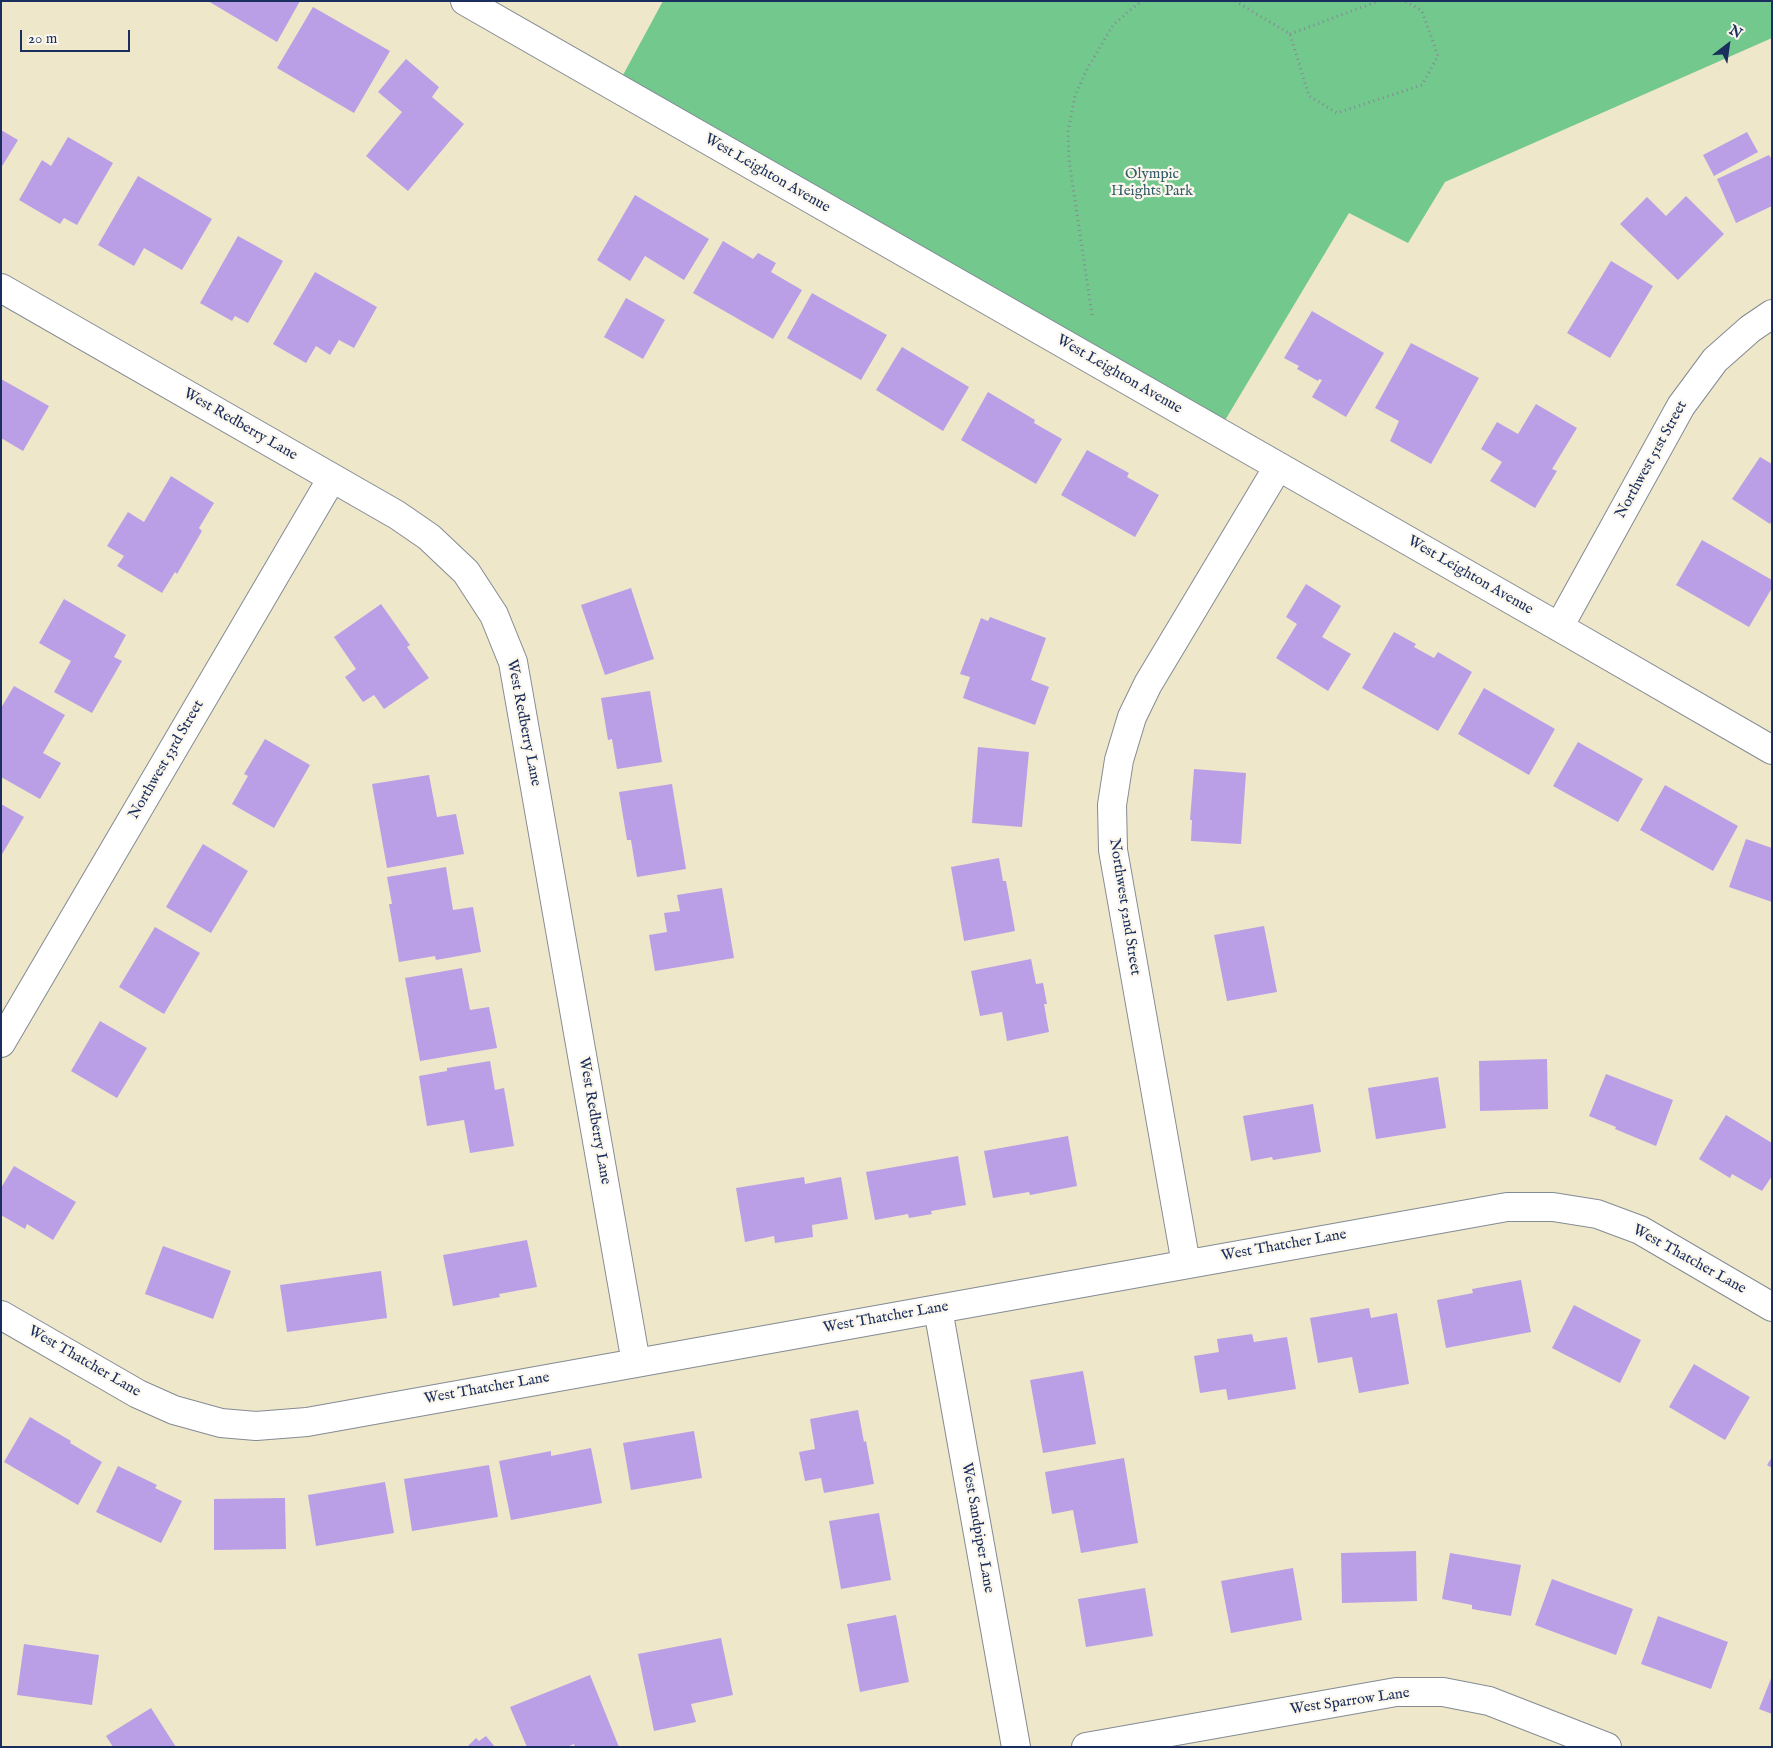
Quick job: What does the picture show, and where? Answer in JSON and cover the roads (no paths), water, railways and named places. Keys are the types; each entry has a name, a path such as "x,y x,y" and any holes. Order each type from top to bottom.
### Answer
{"street":[{"name":"West Leighton Avenue","path":"465,1 1772,750"},
{"name":"West Redberry Lane","path":"1,288 397,514 430,537 466,572 494,615 513,662 636,1362"},
{"name":"Northwest 51st Street","path":"1559,627 1681,406 1715,360 1750,329 1772,314"},
{"name":"Northwest 52nd Street","path":"1186,1264 1113,850 1112,805 1118,760 1132,717 1148,684 1278,468"},
{"name":"Northwest 53rd Street","path":"1,1043 332,478"},
{"name":"West Thatcher Lane","path":"1,1315 138,1394 174,1410 221,1423 256,1426 306,1422 1507,1207 1553,1206 1597,1214 1640,1230 1772,1308"},
{"name":"West Sandpiper Lane","path":"938,1309 1016,1747"},
{"name":"West Sparrow Lane","path":"1086,1747 1396,1692 1443,1692 1489,1701 1607,1747"}],"park label":[{"name":"Olympic Heights Park","path":"1152,184"}]}
